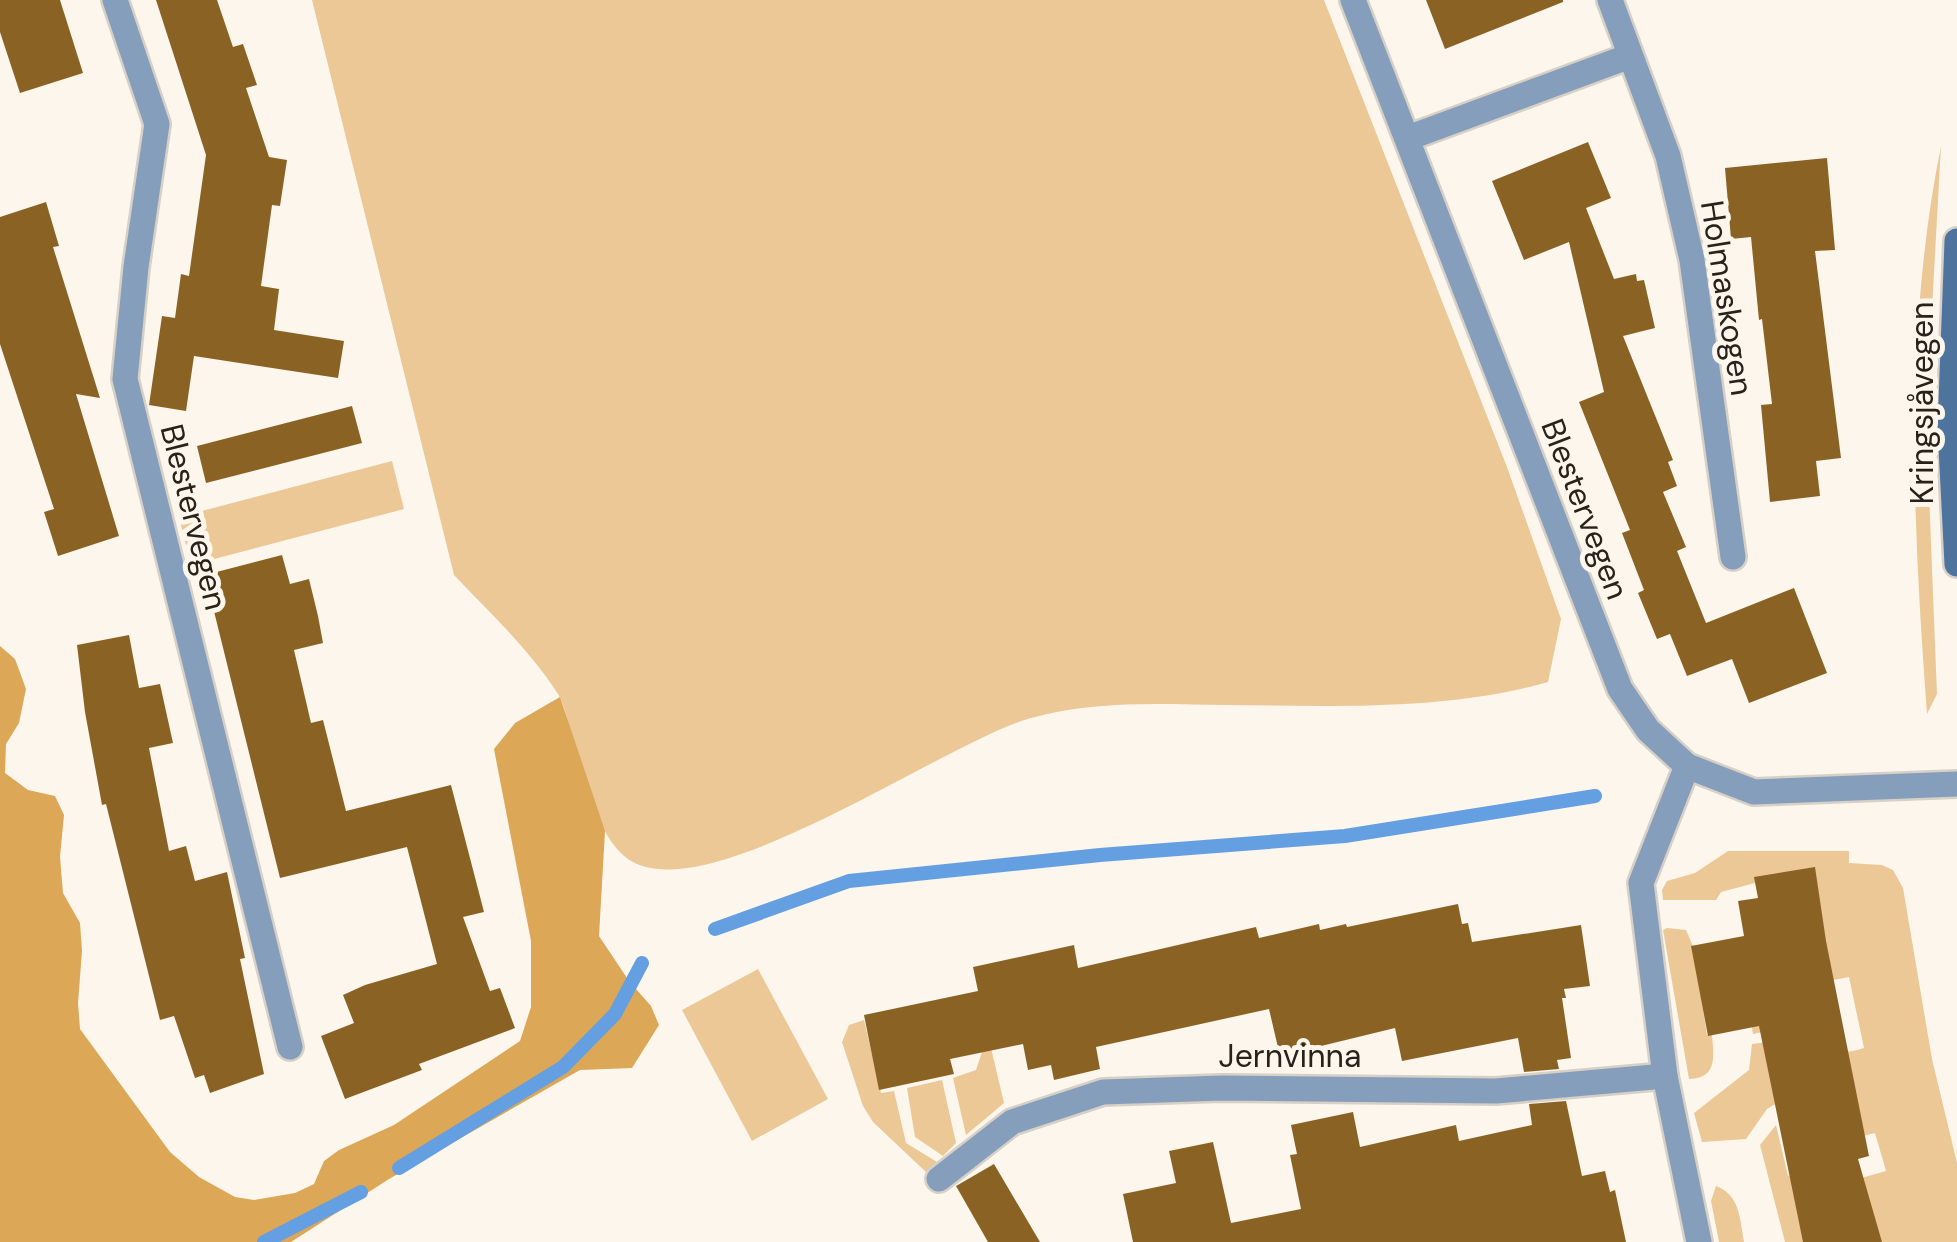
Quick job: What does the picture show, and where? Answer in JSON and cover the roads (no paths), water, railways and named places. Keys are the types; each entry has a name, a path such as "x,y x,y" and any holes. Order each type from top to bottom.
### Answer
{"street":[{"name":"Blestervegen","path":"115,0 157,124 125,380 290,1047"},
{"name":"Blestervegen","path":"1353,0 1620,689 1648,730 1687,766 1754,792 1957,784"},
{"name":"Holmaskogen","path":"1610,0 1668,156 1692,260 1732,557"},
{"path":"1408,138 1630,56"},
{"name":"Kringsjåvegen","path":"1957,241 1950,428 1957,564"},
{"path":"1687,766 1642,883 1665,1076 1699,1242"},
{"name":"Jernvinna","path":"939,1179 1012,1122 1104,1092 1222,1088 1496,1091 1665,1076"}],"waterway":[{"path":"715,929 849,881 1100,855 1345,836 1595,796"},
{"path":"399,1168 563,1067 615,1014 642,963"},
{"path":"264,1242 361,1192"}]}
